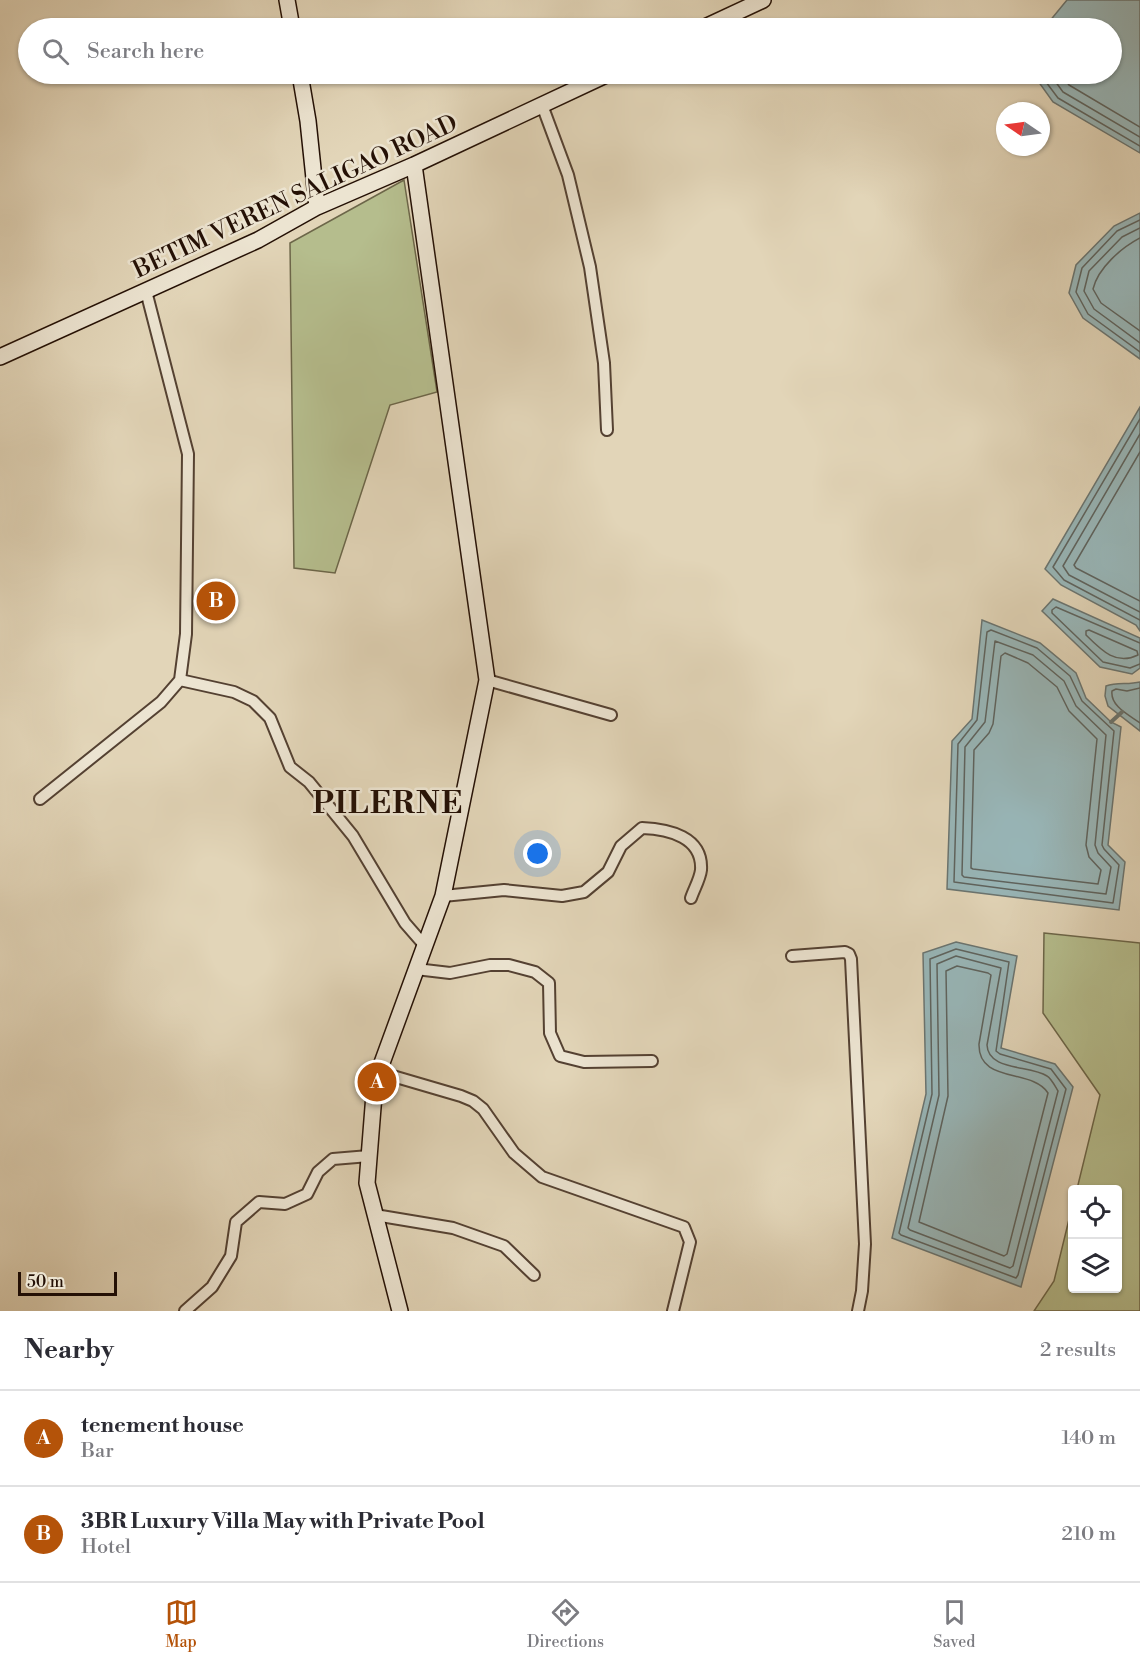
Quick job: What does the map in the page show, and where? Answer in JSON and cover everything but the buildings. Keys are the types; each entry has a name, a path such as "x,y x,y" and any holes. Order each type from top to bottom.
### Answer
{"main road":[{"path":"287,0 290,18"},
{"path":"724,18 763,0"},
{"path":"302,84 308,121 316,207"},
{"name":"BETIM VEREN SALIGAO ROAD","path":"0,357 258,240 316,207 414,165 587,84"},
{"path":"400,1311 367,1183 375,1082 443,896 487,680 414,165"}],"street":[{"path":"542,105 568,175 590,267 604,363 607,430"},
{"path":"40,799 161,702 180,680 186,634 188,454 146,291"},
{"path":"180,680 234,692 253,701 270,718 290,767 309,782 353,836 405,923 425,946"},
{"path":"487,680 611,715"},
{"path":"443,896 504,890 562,896 584,892 608,872 621,846 642,828 656,828 676,833 698,849 701,871 691,898"},
{"path":"792,956 845,952 851,959 866,1244 858,1311"},
{"path":"416,969 450,972 490,965 509,965 535,972 549,983 550,1034 560,1056 584,1062 652,1061"},
{"path":"379,1072 473,1101 483,1109 514,1153 542,1177 684,1227 690,1242 673,1311"},
{"path":"185,1311 212,1287 231,1256 236,1222 259,1202 285,1204 307,1194 318,1172 333,1159 369,1156"},
{"path":"375,1215 453,1228 504,1246 534,1275"}],"green space":[{"path":"404,180 437,392 390,405 335,573 294,568 290,243"},
{"path":"1044,933 1140,943 1140,1311 1034,1311 1054,1281 1068,1223 1068,1293 1122,1293 1122,1185 1078,1185 1100,1095 1043,1013"}],"water":[{"path":"1067,0 1140,0 1140,153 1053,102 1040,84 1122,84 1122,18 1052,18"},
{"path":"1140,213 1140,359 1083,318 1069,293 1076,265 1114,226"},
{"path":"1140,407 1140,631 1136,625 1061,585 1045,569"},
{"path":"1053,599 1140,638 1140,668 1132,674 1100,667 1042,611"},
{"path":"982,620 1040,643 1076,673 1086,698 1111,722 1121,727 1108,845 1125,862 1119,910 947,889 952,741 972,719"},
{"path":"1140,682 1140,731 1108,706 1105,696 1106,686"},
{"path":"956,942 1017,956 1001,1048 1055,1064 1073,1087 1021,1287 892,1238 926,1094 923,953"}],"waterway":[{"path":"1111,722 1122,712"}],"place":[{"name":"3BR Luxury Villa May with Private Pool","path":"216,601"},
{"name":"tenement house","path":"377,1082"}],"district":[{"name":"PILERNE","path":"388,803"}]}
